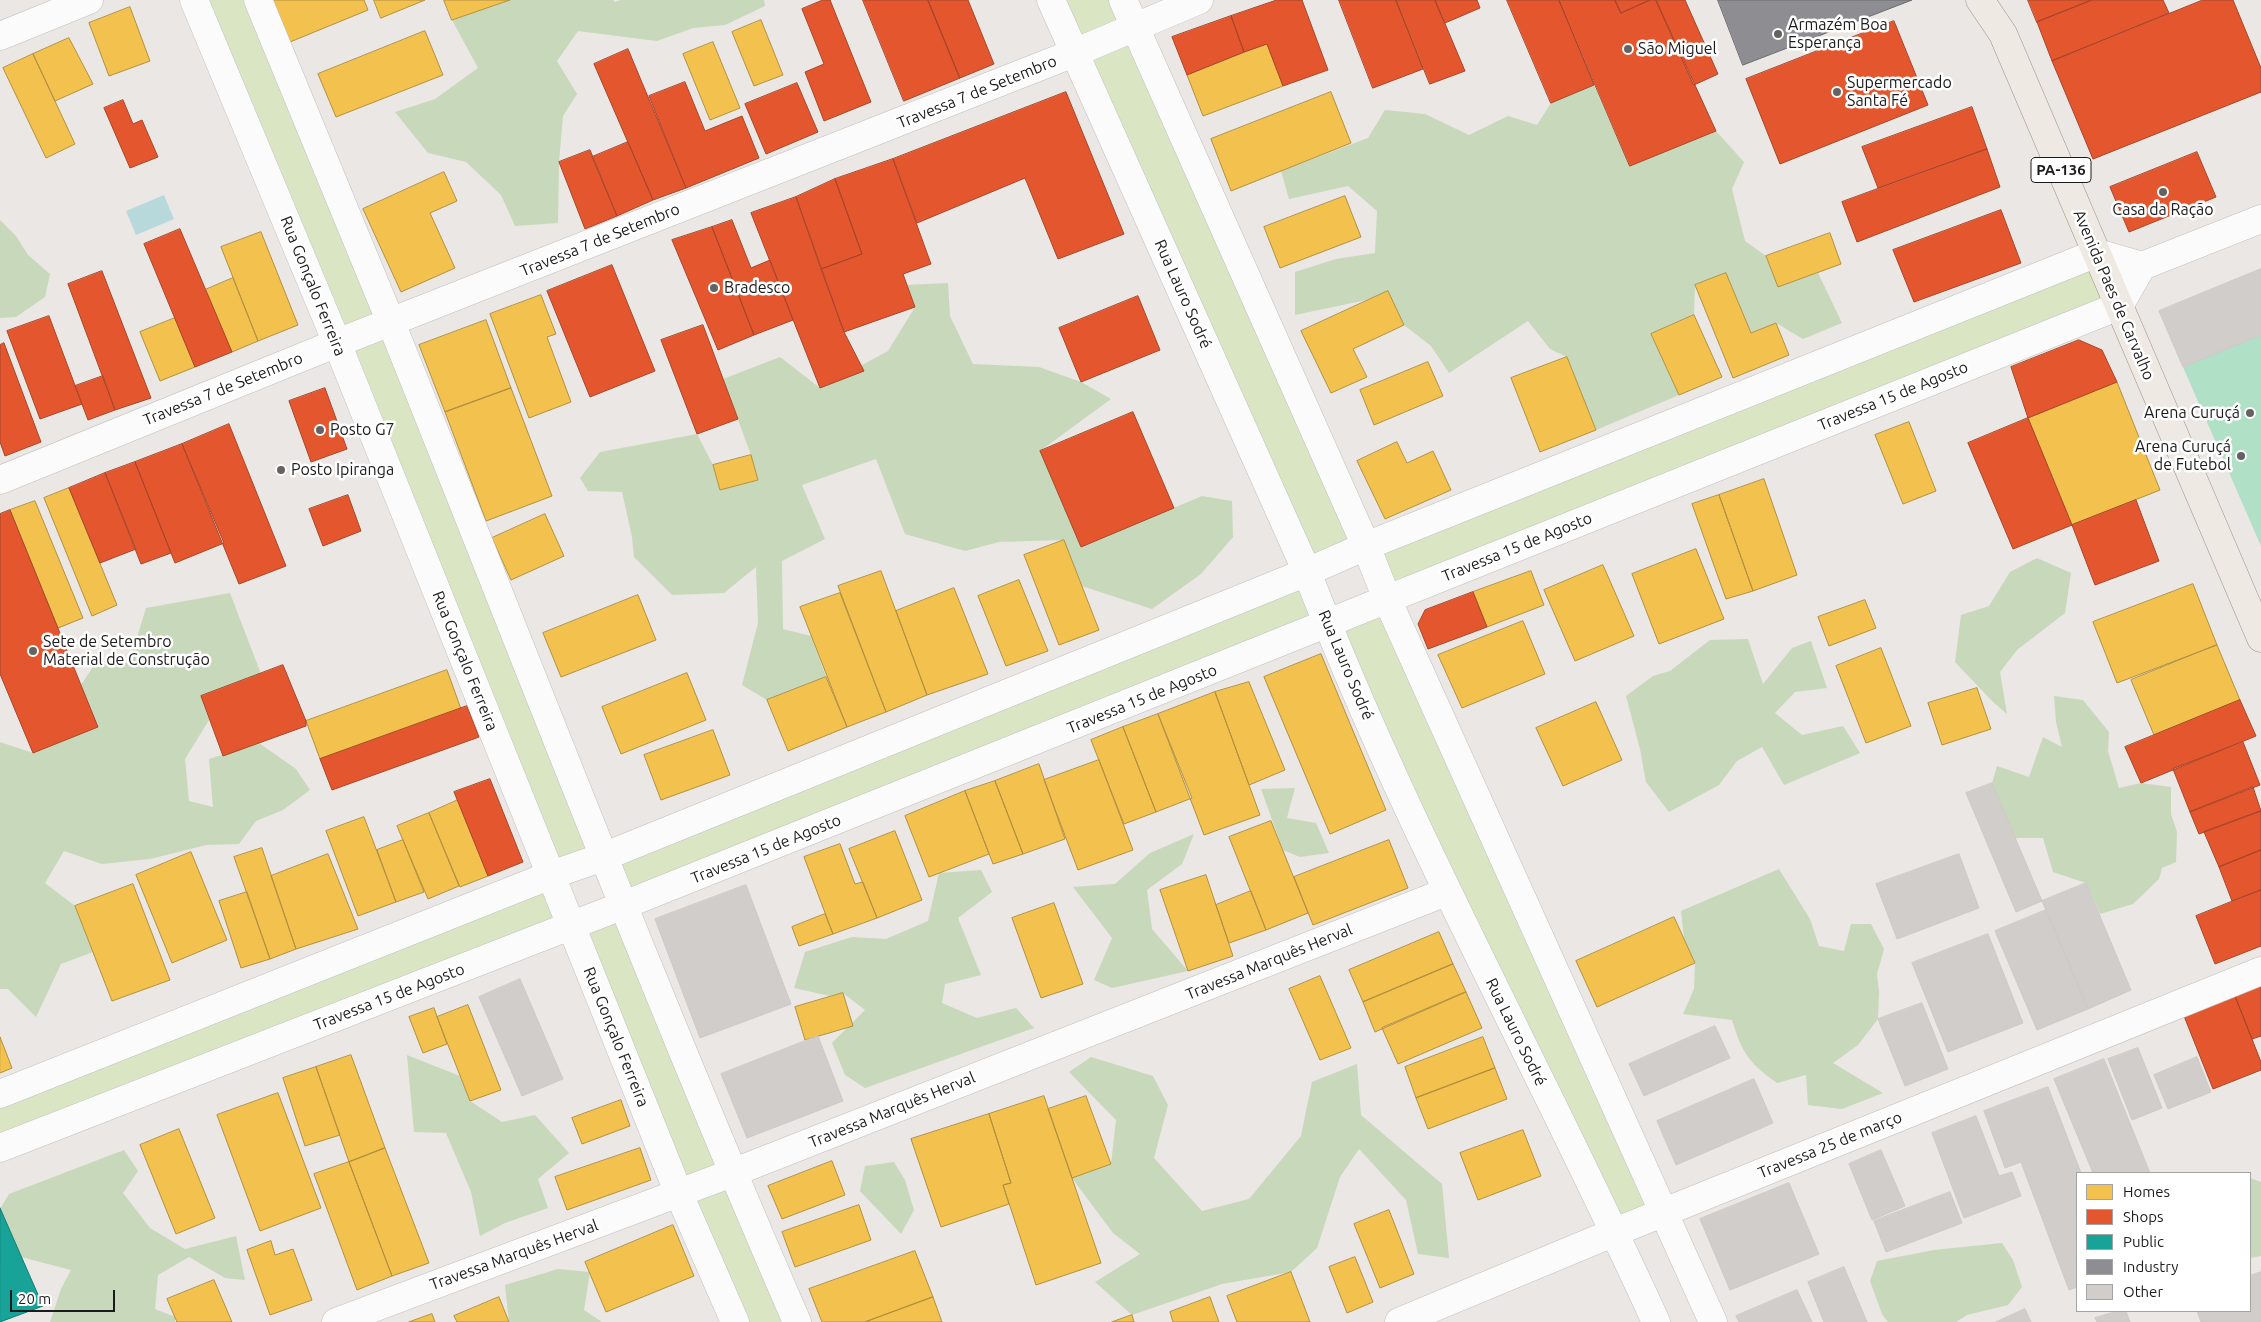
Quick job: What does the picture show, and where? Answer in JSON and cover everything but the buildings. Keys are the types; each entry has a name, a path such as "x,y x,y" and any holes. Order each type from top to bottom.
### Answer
{"main road":[{"name":"Avenida Paes de Carvalho","path":"1980,0 2002,34 2261,638"},
{"name":"Avenida Paes de Carvalho","path":"1996,0 2002,34"}],"street":[{"path":"0,36 89,0"},
{"name":"Rua Gonçalo Ferreira","path":"194,0 337,343 679,1194 735,1322"},
{"path":"258,0 391,322 603,857 732,1173 797,1322"},
{"name":"Rua Lauro Sodré","path":"1051,0 1307,572 1327,624 1446,892 1615,1232 1656,1322"},
{"path":"1123,0 1366,546 1387,599 1712,1322"},
{"name":"Travessa 7 de Setembro","path":"0,480 337,343 1074,53 1199,0"},
{"path":"0,1094 551,875 603,857 1307,572 1366,546 2097,253 2142,266 2261,219"},
{"path":"2119,306 2142,266"},
{"name":"Travessa 15 de Agosto","path":"0,1148 624,905 2119,306"},
{"name":"Travessa Marquês Herval","path":"336,1322 679,1194 1446,892"},
{"name":"Travessa 25 de março","path":"1400,1322 1615,1232 2261,971"}],"green space":[{"path":"194,0 258,0 603,857 551,875"},
{"path":"510,0 613,0 615,2 621,0 764,0 765,6 725,25 693,28 657,41 578,31 557,61 577,94 563,116 559,162 558,223 515,226 501,195 466,162 428,153 395,112 435,99 478,68 452,20"},
{"path":"1051,0 1123,0 1366,546 2097,253 2119,306 1387,599 1367,546 1307,572"},
{"path":"1594,85 1630,166 1716,131 1744,162 1732,189 1745,241 1766,256 1778,287 1818,273 1842,323 1803,339 1776,323 1751,333 1726,273 1695,285 1694,315 1651,334 1679,395 1596,430 1567,357 1550,349 1528,321 1449,373 1431,346 1404,325 1388,292 1371,299 1295,315 1295,272 1336,259 1375,253 1377,211 1348,186 1289,199 1281,171 1368,138 1385,110 1425,114 1469,135 1508,116 1537,125 1551,103"},
{"path":"0,220 16,236 28,255 50,274 45,297 16,317 0,318"},
{"path":"948,283 950,316 973,364 1039,367 1081,382 1111,399 1040,451 1081,547 1202,496 1232,501 1233,537 1201,574 1152,609 1082,586 1063,540 999,542 965,551 905,534 876,459 802,485 825,539 782,561 783,629 811,636 826,677 767,700 742,685 758,623 756,567 724,593 672,595 634,557 632,537 622,492 588,491 580,478 600,452 697,434 713,465 720,490 758,480 751,455 723,379 780,357 820,388 888,351 915,307 907,285"},
{"name":"Arena Curuçá de Futebol","path":"2261,335 2261,546 2183,367"},
{"path":"2037,558 2071,573 2065,613 2017,650 2000,672 2007,714 1955,662 1961,615 1989,606 2010,572"},
{"path":"1307,572 1327,624 1387,599 1663,1213 1615,1232 1327,625 624,905 603,857"},
{"path":"230,593 261,674 201,696 209,720 185,759 189,801 213,807 209,759 259,743 296,769 310,790 283,810 256,821 239,844 206,845 150,859 102,864 64,851 45,883 75,906 93,952 61,964 36,1017 8,989 0,989 0,742 33,753 97,727 81,685 96,662 129,663 146,608"},
{"path":"1748,639 1763,684 1792,648 1811,641 1827,688 1795,692 1775,713 1802,735 1843,726 1860,753 1784,785 1762,747 1737,761 1719,785 1669,812 1646,782 1640,749 1626,696 1653,676 1670,671 1710,640"},
{"path":"2054,696 2083,700 2109,732 2108,751 2119,788 2141,783 2171,787 2171,814 2177,832 2176,862 2162,868 2159,879 2133,904 2100,914 2086,883 2053,872 2043,838 2015,838 1992,783 1997,766 2029,777 2043,737 2062,747 2056,722"},
{"path":"1295,788 1287,818 1316,823 1329,853 1300,857 1283,850 1261,789"},
{"path":"1194,834 1182,864 1147,890 1152,929 1188,971 1112,988 1094,980 1112,938 1073,887 1115,884 1150,853"},
{"path":"1779,869 1810,919 1819,946 1844,951 1851,924 1871,924 1884,949 1877,974 1879,992 1878,1019 1858,1045 1833,1063 1883,1093 1842,1109 1808,1105 1806,1075 1777,1083 1767,1076 1753,1063 1743,1049 1732,1020 1683,1014 1694,989 1695,963 1684,938 1681,911"},
{"path":"981,870 992,892 958,918 981,975 945,984 942,1003 977,1018 1016,1008 1034,1028 865,1088 845,1075 832,1043 865,1010 843,993 830,996 794,988 805,952 852,937 886,939 928,921 939,873"},
{"path":"551,875 571,926 0,1148 0,1094"},
{"path":"624,905 797,1322 735,1322 571,926"},
{"path":"407,1055 460,1076 470,1101 502,1122 535,1115 569,1153 538,1179 548,1208 505,1223 480,1236 471,1192 446,1133 414,1132"},
{"path":"1091,1057 1153,1076 1168,1105 1154,1158 1202,1211 1249,1199 1301,1136 1312,1082 1357,1064 1361,1115 1442,1184 1449,1258 1418,1254 1406,1200 1359,1149 1340,1177 1317,1248 1291,1272 1222,1284 1132,1315 1095,1282 1140,1254 1113,1233 1072,1178 1111,1164 1116,1120 1069,1072"},
{"path":"124,1150 138,1171 123,1193 150,1228 185,1249 236,1236 245,1280 225,1278 189,1257 158,1275 155,1309 175,1317 175,1322 50,1322 61,1289 71,1270 21,1257 0,1209 9,1194"},
{"path":"894,1162 905,1180 914,1210 901,1234 860,1191 865,1166"},
{"path":"2251,1178 2261,1182 2261,1256 2251,1258"},
{"path":"2002,1243 2013,1260 2022,1287 2008,1305 1967,1315 1956,1322 1888,1322 1882,1314 1870,1281 1877,1261 1934,1250"},
{"path":"558,1269 590,1272 584,1310 602,1322 509,1322 505,1285"}],"water":[{"path":"164,195 174,219 136,235 126,211"}],"place":[{"name":"Armazém Boa Esperança","path":"1778,34"},
{"name":"São Miguel","path":"1628,49"},
{"name":"Supermercado Santa Fé","path":"1837,92"},
{"name":"Casa da Ração","path":"2163,192"},
{"name":"Bradesco","path":"714,288"},
{"name":"Arena Curuçá","path":"2250,413"},
{"name":"Posto G7","path":"320,430"},
{"name":"Arena Curuçá de Futebol","path":"2241,456"},
{"name":"Posto Ipiranga","path":"281,470"},
{"name":"Sete de Setembro Material de Construção","path":"33,651"}]}
